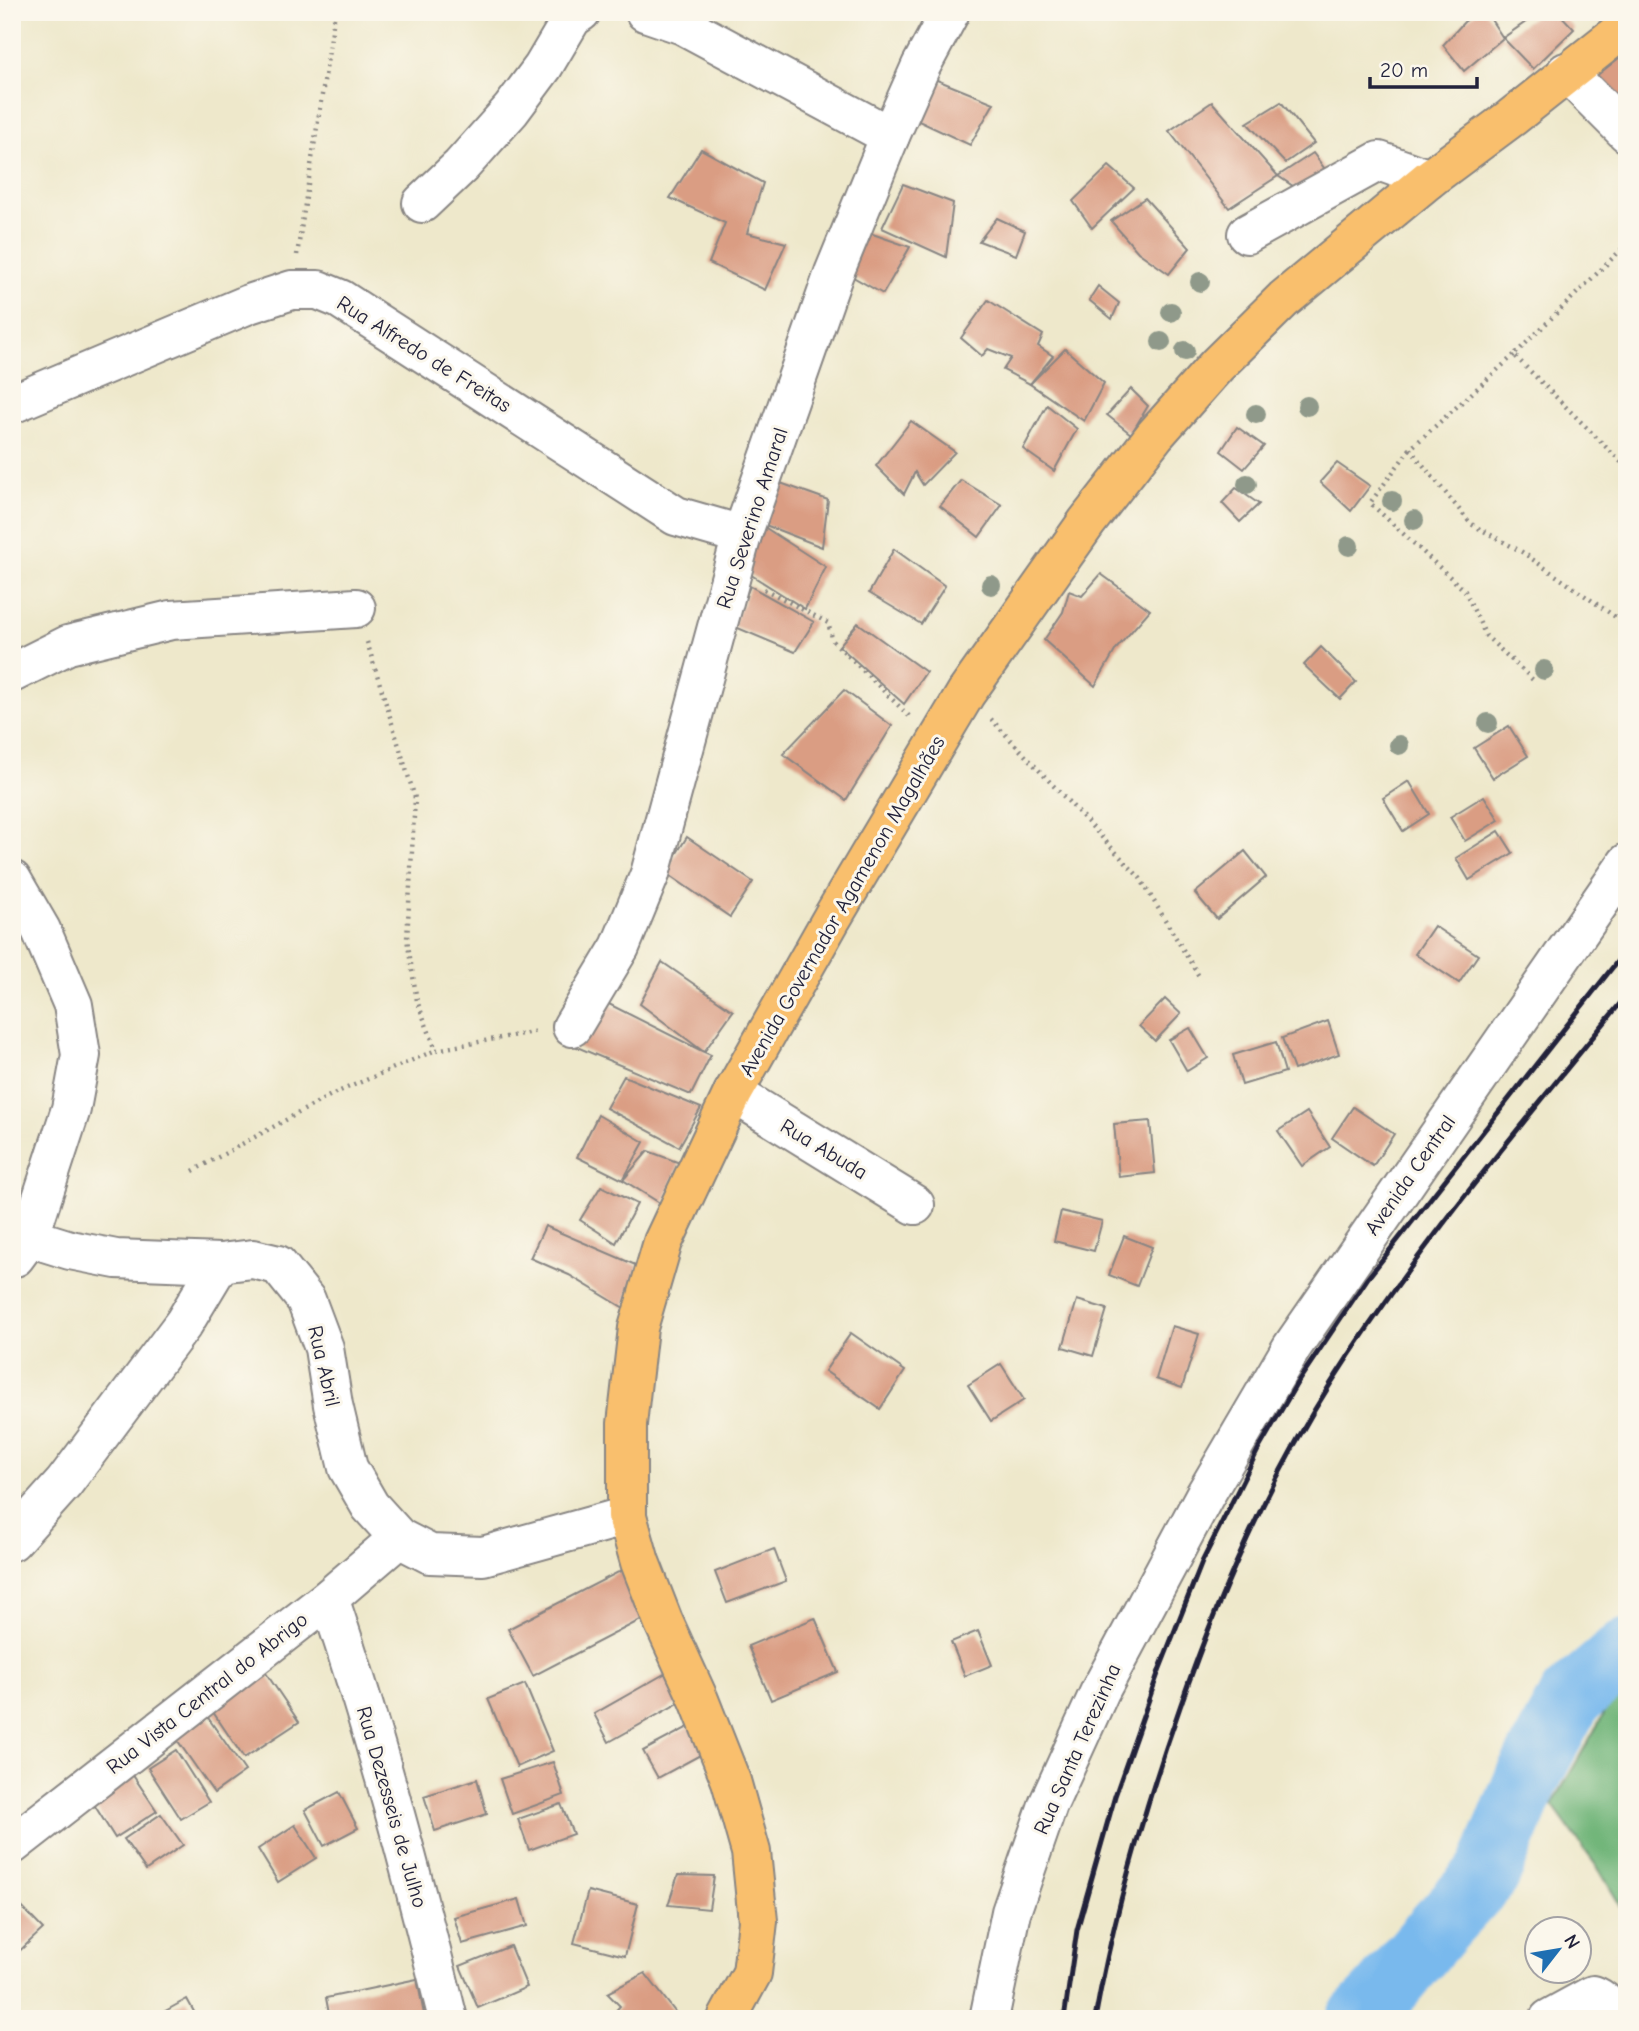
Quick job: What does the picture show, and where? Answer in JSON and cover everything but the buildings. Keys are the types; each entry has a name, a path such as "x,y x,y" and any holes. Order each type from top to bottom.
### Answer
{"main road":[{"name":"Avenida Governador Agamenon Magalhães","path":"731,2017 752,1973 757,1934 751,1852 731,1781 644,1574 627,1516 627,1424 638,1328 663,1242 733,1093 832,918 966,693 1087,522 1155,435 1217,365 1284,299 1429,179 1627,26"}],"street":[{"path":"645,12 682,25 890,136"},
{"name":"Rua Severino Amaral","path":"572,1027 620,947 650,874 742,535 834,273 921,66 950,12"},
{"path":"422,202 461,166 511,110 543,67 572,14"},
{"path":"1566,72 1627,133"},
{"path":"1247,234 1379,161 1429,179"},
{"name":"Rua Alfredo de Freitas","path":"12,404 249,304 292,290 318,290 340,299 676,516 742,535"},
{"path":"12,673 68,645 171,620 356,608"},
{"name":"Avenida Central","path":"1205,1495 1292,1347 1627,863"},
{"path":"12,880 41,930 73,1005 81,1055 71,1109 18,1243"},
{"name":"Rua Abuda","path":"733,1093 915,1205"},
{"name":"Rua Abril","path":"18,1243 116,1259 220,1263 254,1259 278,1265 306,1300 324,1348 333,1405 348,1468 370,1506 399,1538"},
{"path":"12,1541 64,1483 184,1323 220,1263"},
{"name":"Rua Santa Terezinha","path":"989,2019 1011,1912 1048,1805 1100,1691 1205,1495"},
{"path":"399,1538 430,1554 483,1556 627,1516"},
{"name":"Rua Vista Central do Abrigo","path":"12,1845 329,1598 399,1538"},
{"name":"Rua Dezesseis de Julho","path":"329,1598 402,1833 448,2019"},
{"path":"1549,2019 1605,2007"}],"path":[{"path":"292,290 335,12"},
{"path":"1533,680 1486,636 1465,591 1370,503 1410,449 1514,355 1627,244"},
{"path":"1514,355 1627,468"},
{"path":"1410,449 1471,524 1522,552 1627,625"},
{"path":"732,573 828,623 834,642 937,743"},
{"path":"356,608 415,798 407,939 417,1001 436,1050"},
{"path":"966,693 1140,878 1200,978"},
{"path":"193,1171 333,1094 436,1050 522,1033 572,1027"}],"green space":[{"path":"1627,1687 1627,1917 1600,1871 1552,1805 1610,1703"}],"waterway":[{"path":"1359,2019 1488,1874 1527,1779 1570,1699 1627,1651"}],"railway":[{"path":"1064,2019 1077,1930 1115,1796 1160,1668 1202,1562 1258,1450 1297,1383 1367,1279 1627,949"},
{"path":"1095,2019 1121,1901 1167,1745 1211,1623 1265,1500 1331,1383 1400,1282 1473,1185 1627,995"}]}
